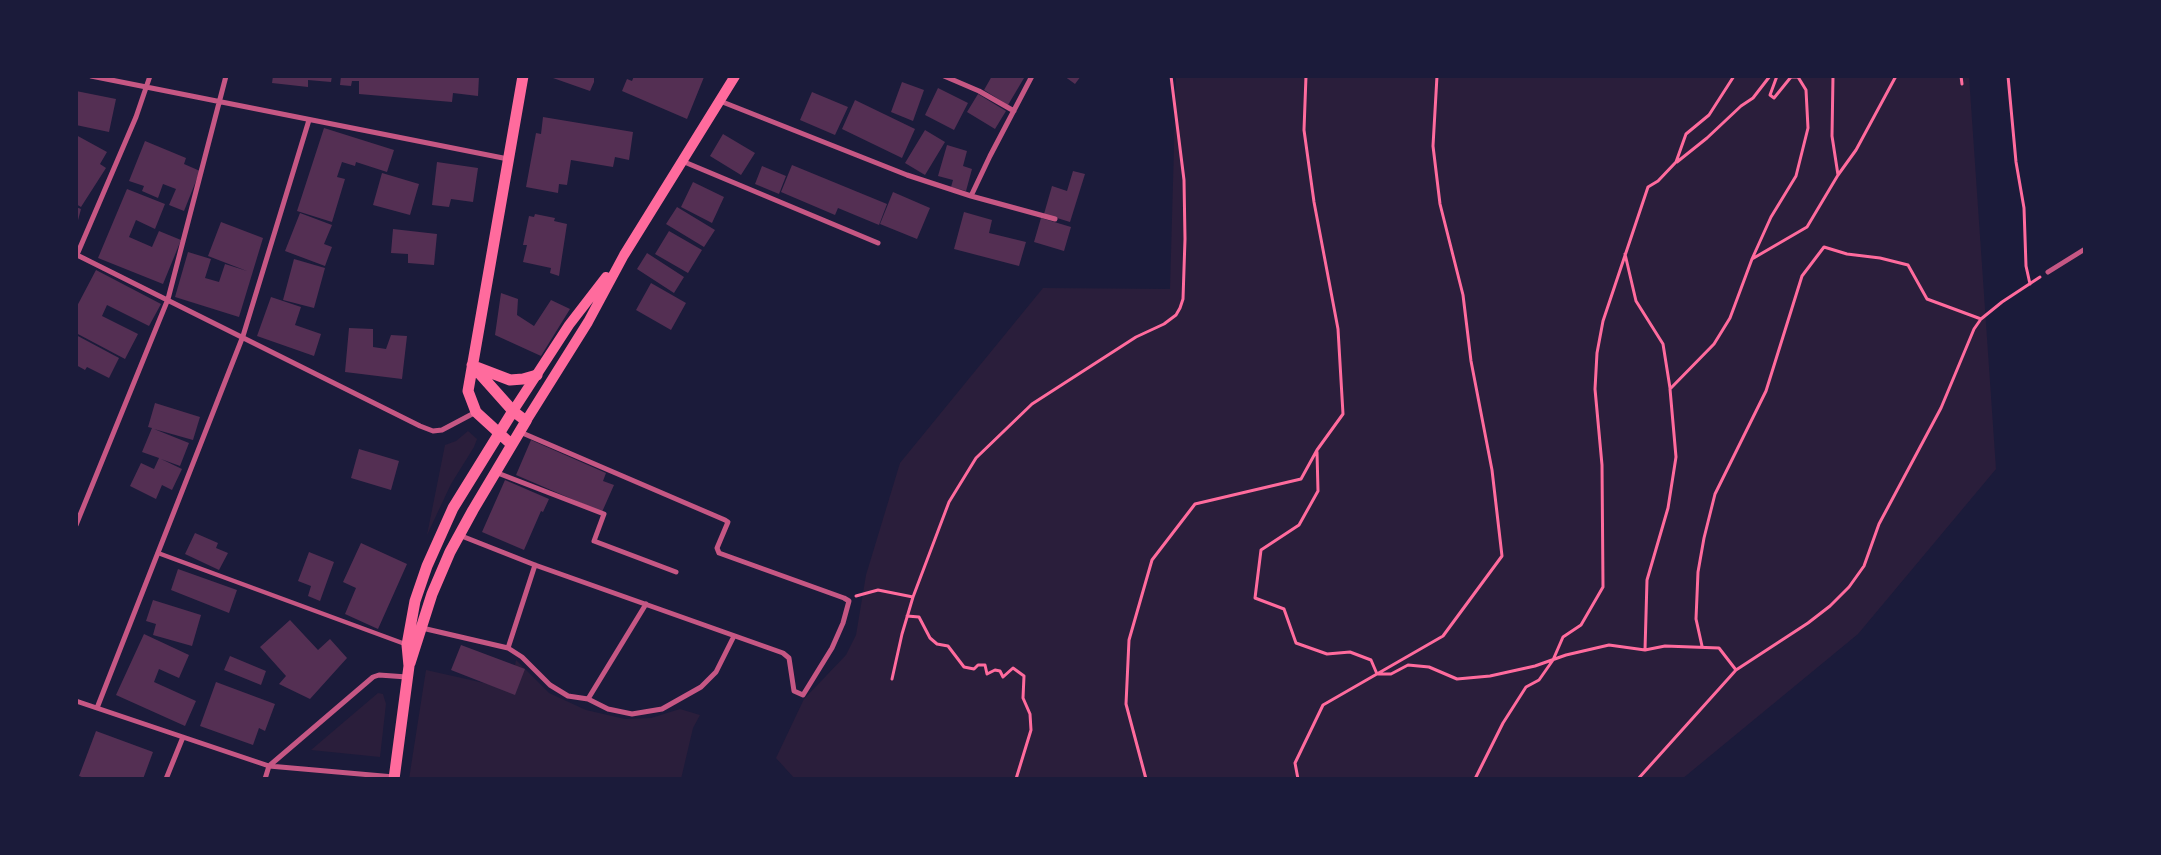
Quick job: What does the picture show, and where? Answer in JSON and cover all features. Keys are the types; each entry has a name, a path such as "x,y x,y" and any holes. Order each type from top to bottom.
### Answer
{"main road":[{"path":"512,444 498,434 476,412 468,390 523,76"},
{"path":"408,671 432,594 459,535 495,472 588,322 624,255 735,76"},
{"path":"394,778 408,671 407,645 415,601 437,540 463,490 569,325 624,255"},
{"path":"472,365 510,380 537,375"},
{"path":"472,365 513,411 526,421"}],"street":[{"path":"91,76 509,159"},
{"path":"150,76 148,87 77,256 243,336 420,426 433,430 442,430 476,412"},
{"path":"76,525 168,299 226,76"},
{"path":"944,76 979,91 1014,111"},
{"path":"971,196 1032,76"},
{"path":"720,101 907,175 971,196 1054,219"},
{"path":"97,708 243,336 309,120"},
{"path":"682,161 878,243"},
{"path":"2048,272 2085,249"},
{"path":"459,535 535,565 783,653 789,658 794,691 803,695 838,638 849,601 719,553 717,548 728,522 726,520 520,432"},
{"path":"495,472 604,514 594,540 676,572"},
{"path":"158,553 407,645"},
{"path":"508,648 535,565"},
{"path":"588,699 646,604"},
{"path":"422,628 508,648 522,657 559,691 568,696 588,699 608,709 632,714 662,709 701,687 716,672 734,636"},
{"path":"265,779 269,766 373,677 408,671"},
{"path":"76,701 269,766 394,778"},
{"path":"166,779 183,737"}],"path":[{"path":"892,678 913,597 949,502 976,458 1032,404 1088,366 1136,337 1164,324 1176,315 1180,308 1185,239 1184,180 1171,76"},
{"path":"1146,779 1126,704 1129,640 1152,560 1195,504 1301,479 1317,450 1343,414 1338,329 1317,221 1304,130 1306,76"},
{"path":"1298,779 1295,763 1323,705 1443,636 1502,556 1492,470 1472,361 1463,295 1440,204 1433,146 1437,76"},
{"path":"1676,162 1686,134 1709,115 1734,76"},
{"path":"1475,779 1503,723 1526,687 1540,680 1553,660 1564,637 1581,625 1603,587 1602,465 1595,389 1597,353 1603,321 1648,187 1658,181 1676,162 1707,138 1741,106 1753,98 1770,76"},
{"path":"1670,388 1714,344 1730,318 1752,259 1771,216 1796,176 1808,128 1806,90 1798,78 1791,77 1774,98 1770,95 1777,76"},
{"path":"1833,76 1832,136 1838,175"},
{"path":"1752,259 1807,227 1838,175 1856,150 1896,76"},
{"path":"1961,76 1962,84"},
{"path":"2008,76 2016,162 2024,208 2026,266 2030,284"},
{"path":"1702,646 1696,619 1698,572 1715,494 1766,391 1802,276 1824,247 1847,254 1880,258 1908,265 1927,299 1981,319"},
{"path":"1625,253 1636,301 1663,344 1670,388 1676,457 1668,508 1647,580 1646,650"},
{"path":"1638,779 1736,670 1830,606 1849,587 1864,566 1879,524 1937,415 1981,319 2048,272"},
{"path":"1317,450 1318,492 1300,525 1261,550 1254,598 1284,609 1296,643 1327,654 1350,652 1371,660 1377,674"},
{"path":"849,601 857,595 878,590 913,597"},
{"path":"907,616 919,617 930,638 937,644 948,646 964,667 974,669 978,665 985,665 988,674 995,670 1000,672 1003,677 1013,668 1024,676 1023,698 1030,714 1031,730 1016,779"},
{"path":"1377,674 1391,674 1408,665 1429,667 1457,679 1490,676 1535,666 1609,645 1646,650 1665,646 1719,648 1736,670"}],"shaded area":[{"path":"1176,76 1969,76 1996,469 1858,634 1682,779 795,779 776,758 804,699 846,655 856,635 866,575 900,463 1043,288 1170,289"},
{"path":"468,431 477,439 474,447 451,484 427,535 445,445 456,441"},
{"path":"516,660 549,693 586,710 625,719 651,718 680,709 700,715 693,728 681,779 409,779 426,670 511,689"},
{"path":"378,693 383,694 386,704 380,757 311,750"}],"building":[{"path":"273,76 332,76 331,82 308,80 308,87 272,83"},
{"path":"341,76 479,76 478,96 453,93 452,102 359,94 359,81 352,81 351,86 340,85"},
{"path":"553,76 594,76 594,82 590,91 553,78"},
{"path":"634,76 704,77 687,119 622,91 627,79 632,81"},
{"path":"992,76 1024,78 1008,105 984,90"},
{"path":"1064,76 1081,76 1075,84"},
{"path":"902,82 924,90 913,121 891,112"},
{"path":"938,88 968,103 954,130 925,115"},
{"path":"76,91 116,99 109,132 76,125"},
{"path":"812,92 848,107 835,135 800,120"},
{"path":"978,94 1006,111 995,129 967,112"},
{"path":"855,100 915,129 902,158 842,129"},
{"path":"543,117 633,132 629,160 615,157 613,167 571,160 567,185 559,184 558,193 526,187 536,133 541,134"},
{"path":"324,128 394,150 387,172 356,162 355,166 342,162 337,177 345,179 332,222 297,211"},
{"path":"925,130 945,142 925,175 905,163"},
{"path":"723,134 755,153 741,175 710,156"},
{"path":"76,135 107,152 100,164 106,168 81,207 76,204"},
{"path":"145,141 186,158 184,164 200,171 184,211 169,205 176,189 163,184 158,198 142,191 144,186 129,181"},
{"path":"947,145 967,151 963,166 972,169 966,191 951,187 953,180 938,176"},
{"path":"437,162 478,168 473,202 451,199 449,207 432,205"},
{"path":"792,165 887,204 879,225 838,208 835,215 781,192"},
{"path":"762,166 786,176 779,194 755,184"},
{"path":"1073,171 1085,174 1070,222 1044,214 1052,186 1067,191"},
{"path":"382,173 419,184 410,215 373,205"},
{"path":"693,182 724,197 712,223 681,207"},
{"path":"127,189 165,204 155,229 136,220 129,237 152,247 159,231 181,240 163,284 98,258"},
{"path":"893,192 930,208 917,239 880,224"},
{"path":"76,207 81,209 77,224 76,224"},
{"path":"677,207 715,230 704,247 666,224"},
{"path":"964,212 992,220 989,233 1026,242 1019,266 954,249"},
{"path":"300,213 332,225 324,244 332,247 325,266 285,251"},
{"path":"535,214 555,218 554,221 567,224 559,276 550,273 551,268 523,262 527,245 523,245 529,216 534,217"},
{"path":"1041,218 1071,227 1064,251 1034,242"},
{"path":"221,222 263,238 239,317 175,297 188,252 211,259 205,278 219,282 225,264 247,271 208,256"},
{"path":"393,229 437,234 434,265 408,263 408,254 391,253"},
{"path":"669,231 702,250 688,273 655,254"},
{"path":"647,253 684,277 674,293 637,269"},
{"path":"294,259 325,268 314,308 283,300"},
{"path":"96,270 161,304 149,326 107,305 102,316 138,334 125,359 76,333 76,308"},
{"path":"651,283 686,303 671,330 636,310"},
{"path":"501,293 518,299 517,315 534,326 551,300 570,309 541,356 495,335"},
{"path":"271,297 301,307 295,325 321,334 314,356 257,336"},
{"path":"349,328 373,329 373,347 386,349 391,335 407,336 402,379 345,372"},
{"path":"76,335 119,358 109,378 87,367 85,370 76,365"},
{"path":"155,403 200,417 193,440 154,429 189,443 180,466 161,459 182,469 172,490 162,485 156,499 130,486 141,463 154,469 159,458 142,452 152,428 148,427"},
{"path":"531,440 606,473 603,481 614,485 602,512 516,475"},
{"path":"359,449 399,461 391,490 351,478"},
{"path":"505,480 549,499 543,512 541,511 524,550 482,532"},
{"path":"195,533 218,543 216,548 228,553 219,570 185,554"},
{"path":"361,543 407,564 378,629 345,614 356,588 343,582"},
{"path":"309,552 334,562 320,601 308,596 311,586 298,581"},
{"path":"178,569 237,590 229,613 171,590"},
{"path":"153,600 201,615 192,646 153,635 156,624 146,621"},
{"path":"290,620 318,650 330,639 347,658 310,699 279,684 286,676 260,647"},
{"path":"144,634 189,655 179,678 159,669 154,682 196,701 185,726 116,695"},
{"path":"461,645 525,669 515,695 451,670"},
{"path":"230,656 266,671 261,685 224,670"},
{"path":"216,682 275,704 265,731 259,728 253,745 200,726"},
{"path":"96,731 153,752 143,779 87,779 79,776"}]}
